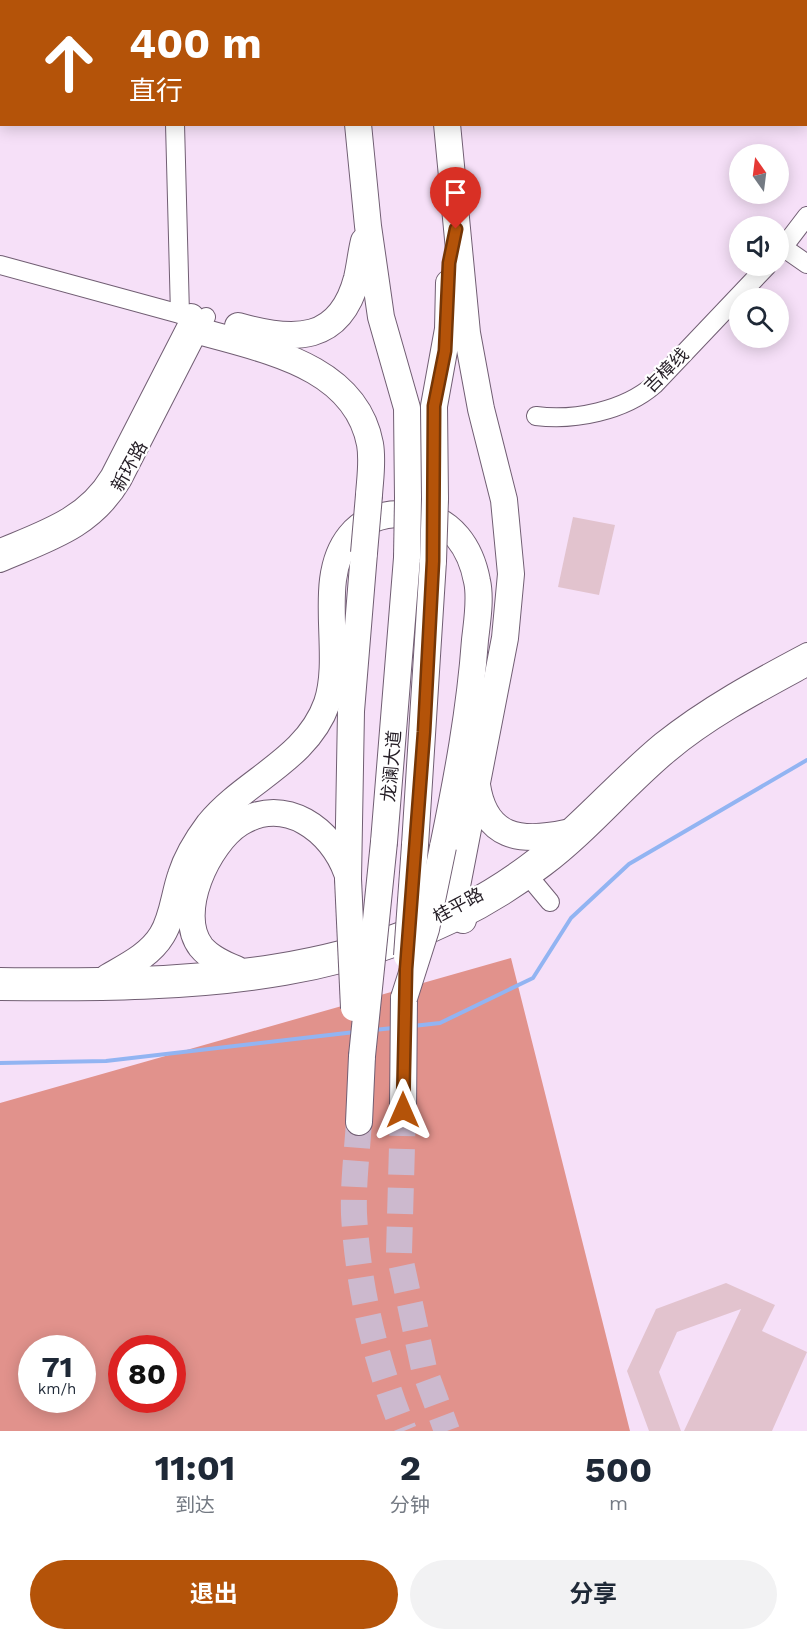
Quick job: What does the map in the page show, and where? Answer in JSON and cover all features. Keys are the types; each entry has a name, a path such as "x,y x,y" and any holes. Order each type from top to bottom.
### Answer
{"highway":[{"name":"龙澜大道","path":"358,126 368,233 381,317 407,408 408,498 407,558 384,842 362,1056 359,1122"},
{"path":"447,126 456,229 455,255 474,372 504,500 510,545 511,590 456,891 460,914"},
{"path":"194,320 275,334 302,335 326,329 340,315 352,292 368,233"},
{"name":"龙澜大道","path":"403,1110 404,998 433,561 434,406 448,329 455,255"},
{"path":"194,320 315,370 338,388 358,412 367,431 371,452 350,732 348,879 352,986 362,1056"},
{"path":"108,977 145,954 162,936 188,856 211,822 238,796 290,755 312,732 326,706 333,676 333,584 338,559 355,530 376,517 418,515 447,526 467,551 478,584 469,697 443,848 426,929 404,998"},
{"path":"477,783 485,813 505,832 532,838 566,833"},
{"path":"236,969 216,959 201,947 195,932 192,913 195,893 205,864 213,850 233,828 246,820 266,814 285,814 305,821 331,842 348,879"}],"street":[{"path":"0,265 194,320 175,126"},
{"path":"789,240 807,216"},
{"path":"789,255 807,264"},
{"name":"吉樟线","path":"536,416 561,417 584,414 620,405 639,396 654,385 758,276"},
{"name":"新环路","path":"0,548 67,519 95,496 114,468 194,320"},
{"name":"新环路","path":"0,563 74,531 105,505 126,474 194,320"},
{"name":"桂平路","path":"0,977 108,977 236,969 300,961 356,948 460,914 566,833 643,758 676,730 717,701 807,652"},
{"name":"桂平路","path":"0,991 180,987 284,977 379,956 530,879 575,843 685,740 724,712 807,667"},
{"path":"530,879 550,902"}],"shaded area":[{"path":"511,958 630,1431 0,1431 0,1103"}],"building":[{"path":"573,517 615,525 599,595 558,587"},
{"path":"726,1283 775,1305 762,1331 807,1352 772,1431 684,1431 741,1309 677,1332 659,1372 681,1431 649,1431 627,1371 656,1309"}],"waterway":[{"path":"413,1026 440,1023 533,978 571,918 629,864 807,760"},
{"path":"374,1030 393,1028"},
{"path":"0,1063 106,1061 355,1032"}],"tunnel":[{"path":"403,1110 399,1253 424,1369 447,1431"},
{"path":"359,1122 354,1214 360,1270 377,1352 404,1431"}],"route":[{"path":"403,1110 403,1024 406,969 424,732 433,561 434,406 448,329 449,263 456,229"}]}
